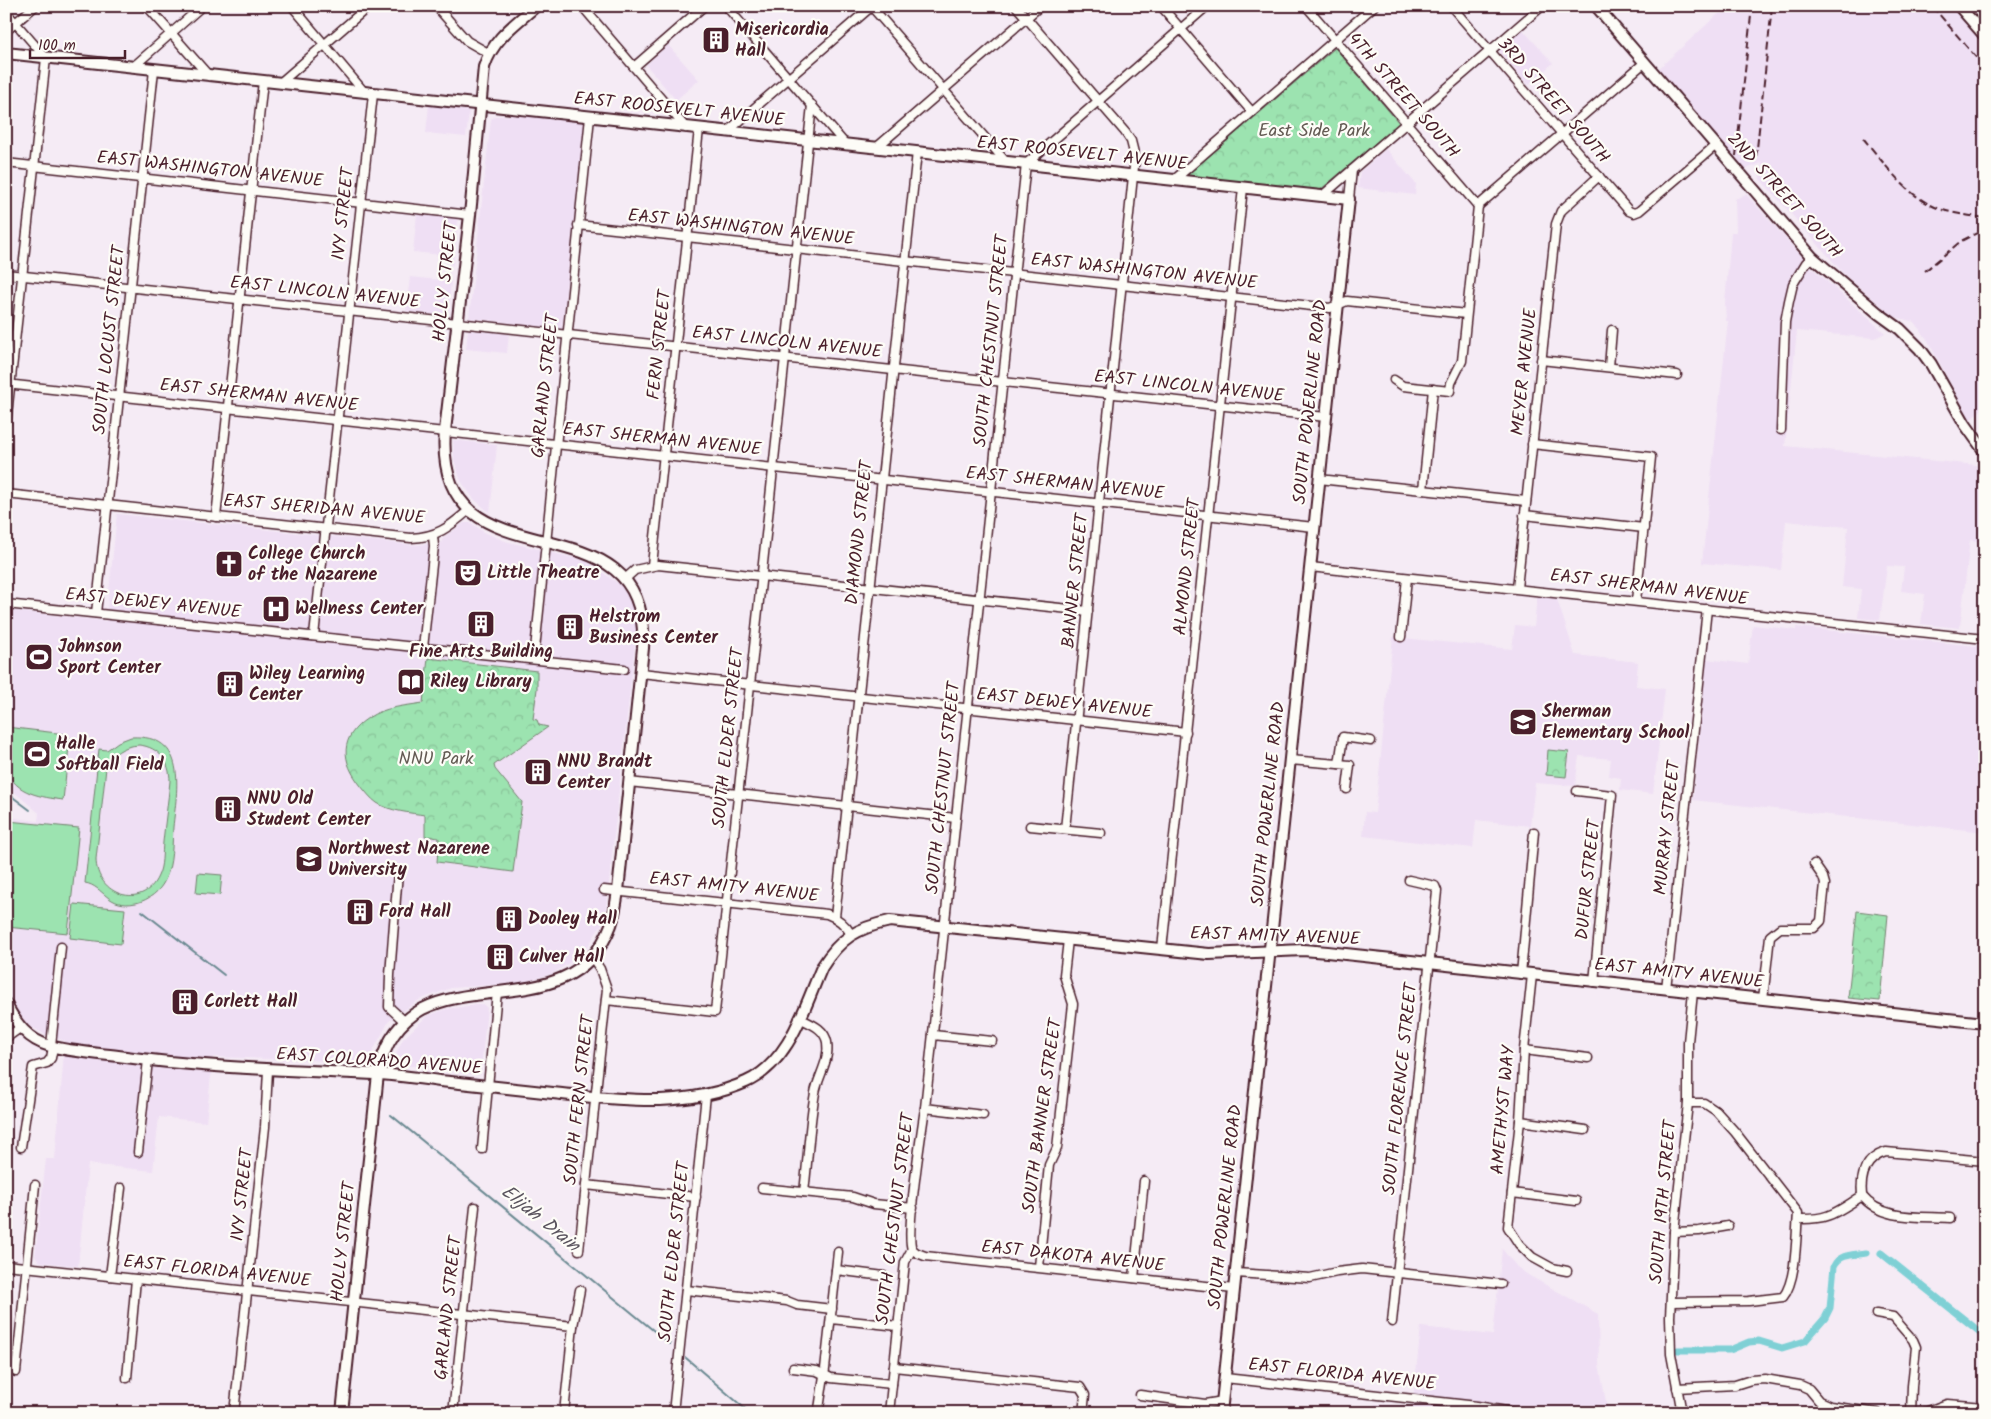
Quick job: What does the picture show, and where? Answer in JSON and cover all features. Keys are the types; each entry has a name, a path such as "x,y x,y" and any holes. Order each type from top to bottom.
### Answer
{"street":[{"path":"6,31 35,6"},
{"path":"147,6 209,76"},
{"path":"133,67 202,6"},
{"path":"292,6 369,93"},
{"path":"280,83 369,6"},
{"path":"436,6 467,41 488,53 505,33 536,6"},
{"path":"582,6 686,128"},
{"path":"634,67 704,6"},
{"path":"726,6 846,145"},
{"path":"727,132 872,6 1006,162"},
{"name":"BANNER STREET","path":"1016,6 1132,141 1135,157 1065,830"},
{"path":"876,148 1040,6"},
{"path":"1161,6 1252,112"},
{"path":"1026,164 1207,6"},
{"name":"4TH STREET SOUTH","path":"1306,6 1478,206"},
{"path":"1174,180 1374,6"},
{"name":"3RD STREET SOUTH","path":"1451,6 1629,211 1634,213 1639,211 1716,145"},
{"path":"1322,196 1542,6"},
{"name":"2ND STREET SOUTH","path":"1596,6 1812,257 1878,313 1900,329 1920,350 1965,424 1985,452"},
{"path":"1960,6 1985,36"},
{"path":"6,12 46,58 8,384 6,424"},
{"name":"EAST ROOSEVELT AVENUE","path":"6,53 1349,199"},
{"name":"HOLLY STREET","path":"469,510 452,486 445,465 445,431 470,215 484,67 488,53"},
{"path":"1394,380 1403,386 1450,391 1451,383 1462,361 1478,206 1644,63"},
{"name":"SOUTH LOCUST STREET","path":"96,614 154,70"},
{"path":"216,517 263,82"},
{"name":"IVY STREET","path":"314,636 360,202 369,93"},
{"name":"SOUTH ELDER STREET","path":"606,1000 715,1012 812,105"},
{"name":"GARLAND STREET","path":"534,659 566,334 590,117"},
{"name":"FERN STREET","path":"652,565 699,129"},
{"name":"DIAMOND STREET","path":"835,917 917,152"},
{"name":"EAST WASHINGTON AVENUE","path":"6,163 470,215"},
{"name":"SOUTH CHESTNUT STREET","path":"889,1413 905,1262 912,1249 910,1241 913,1208 1026,164"},
{"path":"1349,199 1352,170"},
{"name":"MEYER AVENUE","path":"1517,588 1557,218 1570,201 1599,176"},
{"name":"ALMOND STREET","path":"1162,949 1243,188"},
{"name":"SOUTH POWERLINE ROAD","path":"1222,1413 1349,199"},
{"name":"EAST WASHINGTON AVENUE","path":"578,226 1330,308 1347,302 1466,314"},
{"path":"1780,430 1785,322 1793,284 1812,257"},
{"name":"EAST LINCOLN AVENUE","path":"6,274 1326,417"},
{"path":"1609,367 1612,330"},
{"path":"1541,360 1677,375"},
{"name":"EAST SHERMAN AVENUE","path":"8,384 1314,526"},
{"path":"1422,490 1433,389"},
{"path":"1532,444 1651,457 1636,601"},
{"path":"1319,480 1526,501"},
{"name":"EAST SHERIDAN AVENUE","path":"6,494 411,538 433,536 469,510"},
{"path":"398,872 389,1007 404,1021 426,1007 450,998 545,986 562,980 592,957 603,943 612,924 618,891 641,673 644,631 643,618 636,595 625,579 597,557 492,525 469,510"},
{"path":"1524,515 1644,528"},
{"path":"423,648 434,546 433,536"},
{"path":"625,579 635,570 652,565 1088,611"},
{"name":"EAST SHERMAN AVENUE","path":"1310,567 1985,639"},
{"path":"1401,638 1407,578"},
{"name":"EAST DEWEY AVENUE","path":"6,604 624,669"},
{"name":"MURRAY STREET","path":"1666,989 1707,610"},
{"name":"EAST DEWEY AVENUE","path":"641,673 1186,732"},
{"path":"1340,764 1343,737 1370,741"},
{"path":"1290,760 1350,765 1347,789"},
{"path":"629,782 956,818"},
{"name":"DUFUR STREET","path":"1577,791 1612,795 1594,982"},
{"path":"1030,826 1101,833"},
{"path":"1520,974 1534,832"},
{"path":"1763,999 1770,936 1780,928 1814,928 1820,921 1826,884 1814,864"},
{"name":"SOUTH FLORENCE STREET","path":"1392,1322 1437,891 1435,886 1429,883 1409,880"},
{"name":"EAST AMITY AVENUE","path":"604,890 826,914 835,917 846,925 851,934 870,926 890,921 1068,940 1230,954 1269,951 1327,952 1985,1023"},
{"path":"706,1095 746,1082 769,1067 780,1056 800,1018 822,967 838,945 851,934"},
{"name":"SOUTH BANNER STREET","path":"1039,1267 1049,1166 1057,1148 1073,1004 1064,975 1068,940"},
{"path":"21,1146 33,1066 47,1063 51,1058 61,947"},
{"name":"SOUTH FERN STREET","path":"579,1250 606,1000 605,980 592,957"},
{"name":"AMETHYST WAY","path":"1532,975 1524,1050 1520,1121 1508,1226 1519,1244 1532,1257 1552,1268 1567,1271"},
{"path":"482,1149 497,992"},
{"name":"SOUTH 19TH STREET","path":"1682,1413 1671,1348 1671,1302 1674,1232 1688,1102 1688,1042 1693,992"},
{"path":"6,1004 20,1028 6,1038"},
{"path":"800,1018 823,1032 827,1043 825,1066 814,1097 804,1192"},
{"name":"HOLLY STREET","path":"342,1413 378,1074 382,1057 390,1039 404,1021"},
{"name":"EAST COLORADO AVENUE","path":"20,1028 34,1040 52,1047 148,1060 268,1070 378,1074 643,1101 706,1095"},
{"path":"932,1035 992,1041"},
{"path":"1524,1050 1588,1058"},
{"path":"138,1152 148,1060"},
{"name":"IVY STREET","path":"234,1413 266,1127 268,1070"},
{"name":"SOUTH ELDER STREET","path":"672,1413 706,1095"},
{"path":"1671,1302 1749,1301 1783,1297 1787,1292 1792,1273 1798,1219 1798,1213 1735,1132 1716,1111 1704,1104 1688,1102"},
{"path":"925,1108 983,1114"},
{"path":"1520,1121 1585,1130"},
{"path":"1950,1218 1901,1215 1879,1211 1869,1205 1862,1196 1863,1172 1869,1162 1878,1154 1886,1152 1985,1161"},
{"path":"1134,1278 1144,1182"},
{"path":"16,1372 35,1185"},
{"path":"586,1185 696,1197"},
{"path":"110,1276 121,1188"},
{"path":"762,1188 853,1197 874,1204 913,1208"},
{"path":"1512,1193 1576,1201"},
{"path":"1798,1219 1817,1220 1834,1214 1862,1196"},
{"name":"GARLAND STREET","path":"453,1413 475,1207"},
{"path":"1674,1232 1699,1231 1728,1226"},
{"name":"EAST DAKOTA AVENUE","path":"912,1249 917,1254 925,1256 1234,1289"},
{"path":"819,1409 838,1252"},
{"name":"EAST FLORIDA AVENUE","path":"6,1265 573,1326"},
{"path":"1236,1273 1310,1278 1362,1269 1501,1284"},
{"path":"836,1270 884,1276"},
{"path":"127,1378 136,1279"},
{"path":"564,1413 573,1326 580,1290"},
{"path":"686,1290 787,1301 798,1305 832,1309"},
{"path":"1876,1314 1893,1317 1913,1340 1916,1347 1912,1386 1912,1413"},
{"path":"831,1319 898,1326"},
{"path":"894,1367 1080,1387 1085,1395 1083,1413"},
{"path":"792,1368 817,1371 831,1378 892,1384"},
{"name":"EAST FLORIDA AVENUE","path":"1225,1378 1455,1403 1518,1413"},
{"path":"1677,1388 1735,1385 1751,1380 1766,1379 1800,1384 1809,1389 1819,1401 1830,1406 1878,1413"},
{"path":"1140,1396 1205,1404 1223,1401"},
{"path":"1923,1413 1948,1404 1985,1407"}],"shaded area":[{"path":"1727,6 1952,6 1985,45 1985,233 1975,237 1985,250 1985,406 1970,420 1927,339 1914,322 1893,316 1845,275 1760,179 1762,163 1744,170 1657,70"},
{"path":"1523,30 1553,63 1528,85 1499,51"},
{"path":"668,45 699,80 676,100 646,65"},
{"path":"429,105 469,111 466,137 426,133"},
{"path":"522,115 584,122 562,329 469,318 491,119 496,116"},
{"path":"1386,149 1416,184 1415,195 1358,188 1360,172"},
{"path":"1746,194 1812,268 1885,333 1875,338 1797,331 1785,446 1976,465 1985,475 1985,542 1970,540 1960,628 1921,624 1925,594 1901,591 1904,567 1887,566 1880,620 1858,618 1861,589 1842,587 1848,527 1786,521 1781,570 1702,563 1728,321 1726,321 1725,303 1731,232 1736,232 1735,199"},
{"path":"417,214 458,218 453,265 442,259 442,255 413,252"},
{"path":"410,277 451,281 448,316 406,311"},
{"path":"468,330 509,334 507,353 466,349"},
{"path":"453,440 497,445 490,513 473,498 461,481 454,460"},
{"name":"Northwest Nazarene University","path":"117,514 414,545 441,543 443,538 464,523 471,523 484,532 505,541 586,561 622,586 638,617 605,919 583,954 552,974 520,983 451,988 419,1000 389,1021 367,1062 213,1057 206,1122 159,1117 153,1171 88,1164 78,1266 40,1262 35,1256 46,1159 55,1159 65,1041 44,1034 28,1025 16,1011 6,992 6,817 38,821 39,813 6,785 6,610 106,621"},
{"name":"Sherman Elementary School","path":"1537,597 1557,599 1575,655 1638,662 1636,686 1665,689 1653,794 1620,790 1621,778 1609,776 1611,759 1579,756 1575,786 1535,783 1530,826 1476,820 1473,848 1363,836 1365,812 1375,813 1393,637 1512,649 1515,625 1534,627"},
{"path":"1753,625 1796,630 1796,627 1985,647 1985,832 1693,800 1707,659 1748,664"},
{"path":"483,1004 487,1008 479,1075 405,1065 396,1053 403,1039 427,1016 446,1009"},
{"path":"1502,1249 1517,1267 1528,1275 1598,1314 1599,1364 1608,1413 1374,1413 1375,1404 1412,1408 1421,1327 1493,1335"}],"green space":[{"name":"East Side Park","path":"1335,48 1399,123 1320,190 1186,176"},
{"name":"NNU Park","path":"428,658 537,671 533,719 537,720 539,725 548,727 494,765 495,769 522,802 513,872 437,862 439,838 425,836 425,815 394,810 377,803 354,777 350,768 346,750 352,733 359,725 381,711 423,703"},
{"name":"Halle Softball Field","path":"6,727 66,734 70,738 63,800 30,793 16,784 11,778 5,761"},
{"path":"131,737 150,738 163,744 171,754 177,781 172,854 168,874 163,884 154,894 141,902 126,904 112,900 97,888 85,883 99,749 107,750 118,742","holes":["146,746 158,752 162,757 168,768 170,781 162,864 160,872 151,887 142,893 132,895 121,894 104,882 98,872 96,859 106,768 111,758 119,751 128,747"]},
{"path":"1548,750 1569,752 1566,777 1546,775"},
{"path":"8,821 79,828 68,933 6,927"},
{"path":"198,873 222,875 220,895 196,893"},
{"path":"74,904 125,909 121,944 70,938"},
{"path":"1857,911 1888,915 1880,1001 1848,998"}],"waterway":[{"name":"Elijah Drain","path":"6,792 30,810"},
{"name":"Elijah Drain","path":"142,911 224,975"},
{"name":"Elijah Drain","path":"391,1115 670,1344"},
{"path":"1678,1350 1730,1350 1749,1342 1759,1341 1782,1348 1805,1341 1825,1318 1830,1308 1834,1266 1840,1259 1848,1255 1866,1253"},
{"path":"1881,1253 1985,1336"},
{"name":"Elijah Drain","path":"686,1358 750,1413"}],"railway":[{"path":"1736,156 1752,6"},
{"path":"1756,158 1772,6"},
{"path":"1932,6 1985,68"},
{"path":"1863,138 1898,180 1919,198 1943,210 1985,218"},
{"path":"1925,271 1961,241 1985,229"}],"place":[{"name":"Misericordia Hall","path":"716,40"},
{"name":"College Church of the Nazarene","path":"229,564"},
{"name":"Little Theatre","path":"468,573"},
{"name":"Wellness Center","path":"276,609"},
{"name":"Fine Arts Building","path":"481,624"},
{"name":"Helstrom Business Center","path":"570,627"},
{"name":"Johnson Sport Center","path":"39,657"},
{"name":"Riley Library","path":"411,682"},
{"name":"Wiley Learning Center","path":"230,684"},
{"name":"Sherman Elementary School","path":"1523,722"},
{"name":"Halle Softball Field","path":"37,754"},
{"name":"NNU Brandt Center","path":"538,772"},
{"name":"NNU Old Student Center","path":"228,809"},
{"name":"Northwest Nazarene University","path":"309,859"},
{"name":"Ford Hall","path":"360,912"},
{"name":"Dooley Hall","path":"509,919"},
{"name":"Culver Hall","path":"500,957"},
{"name":"Corlett Hall","path":"185,1002"}]}
